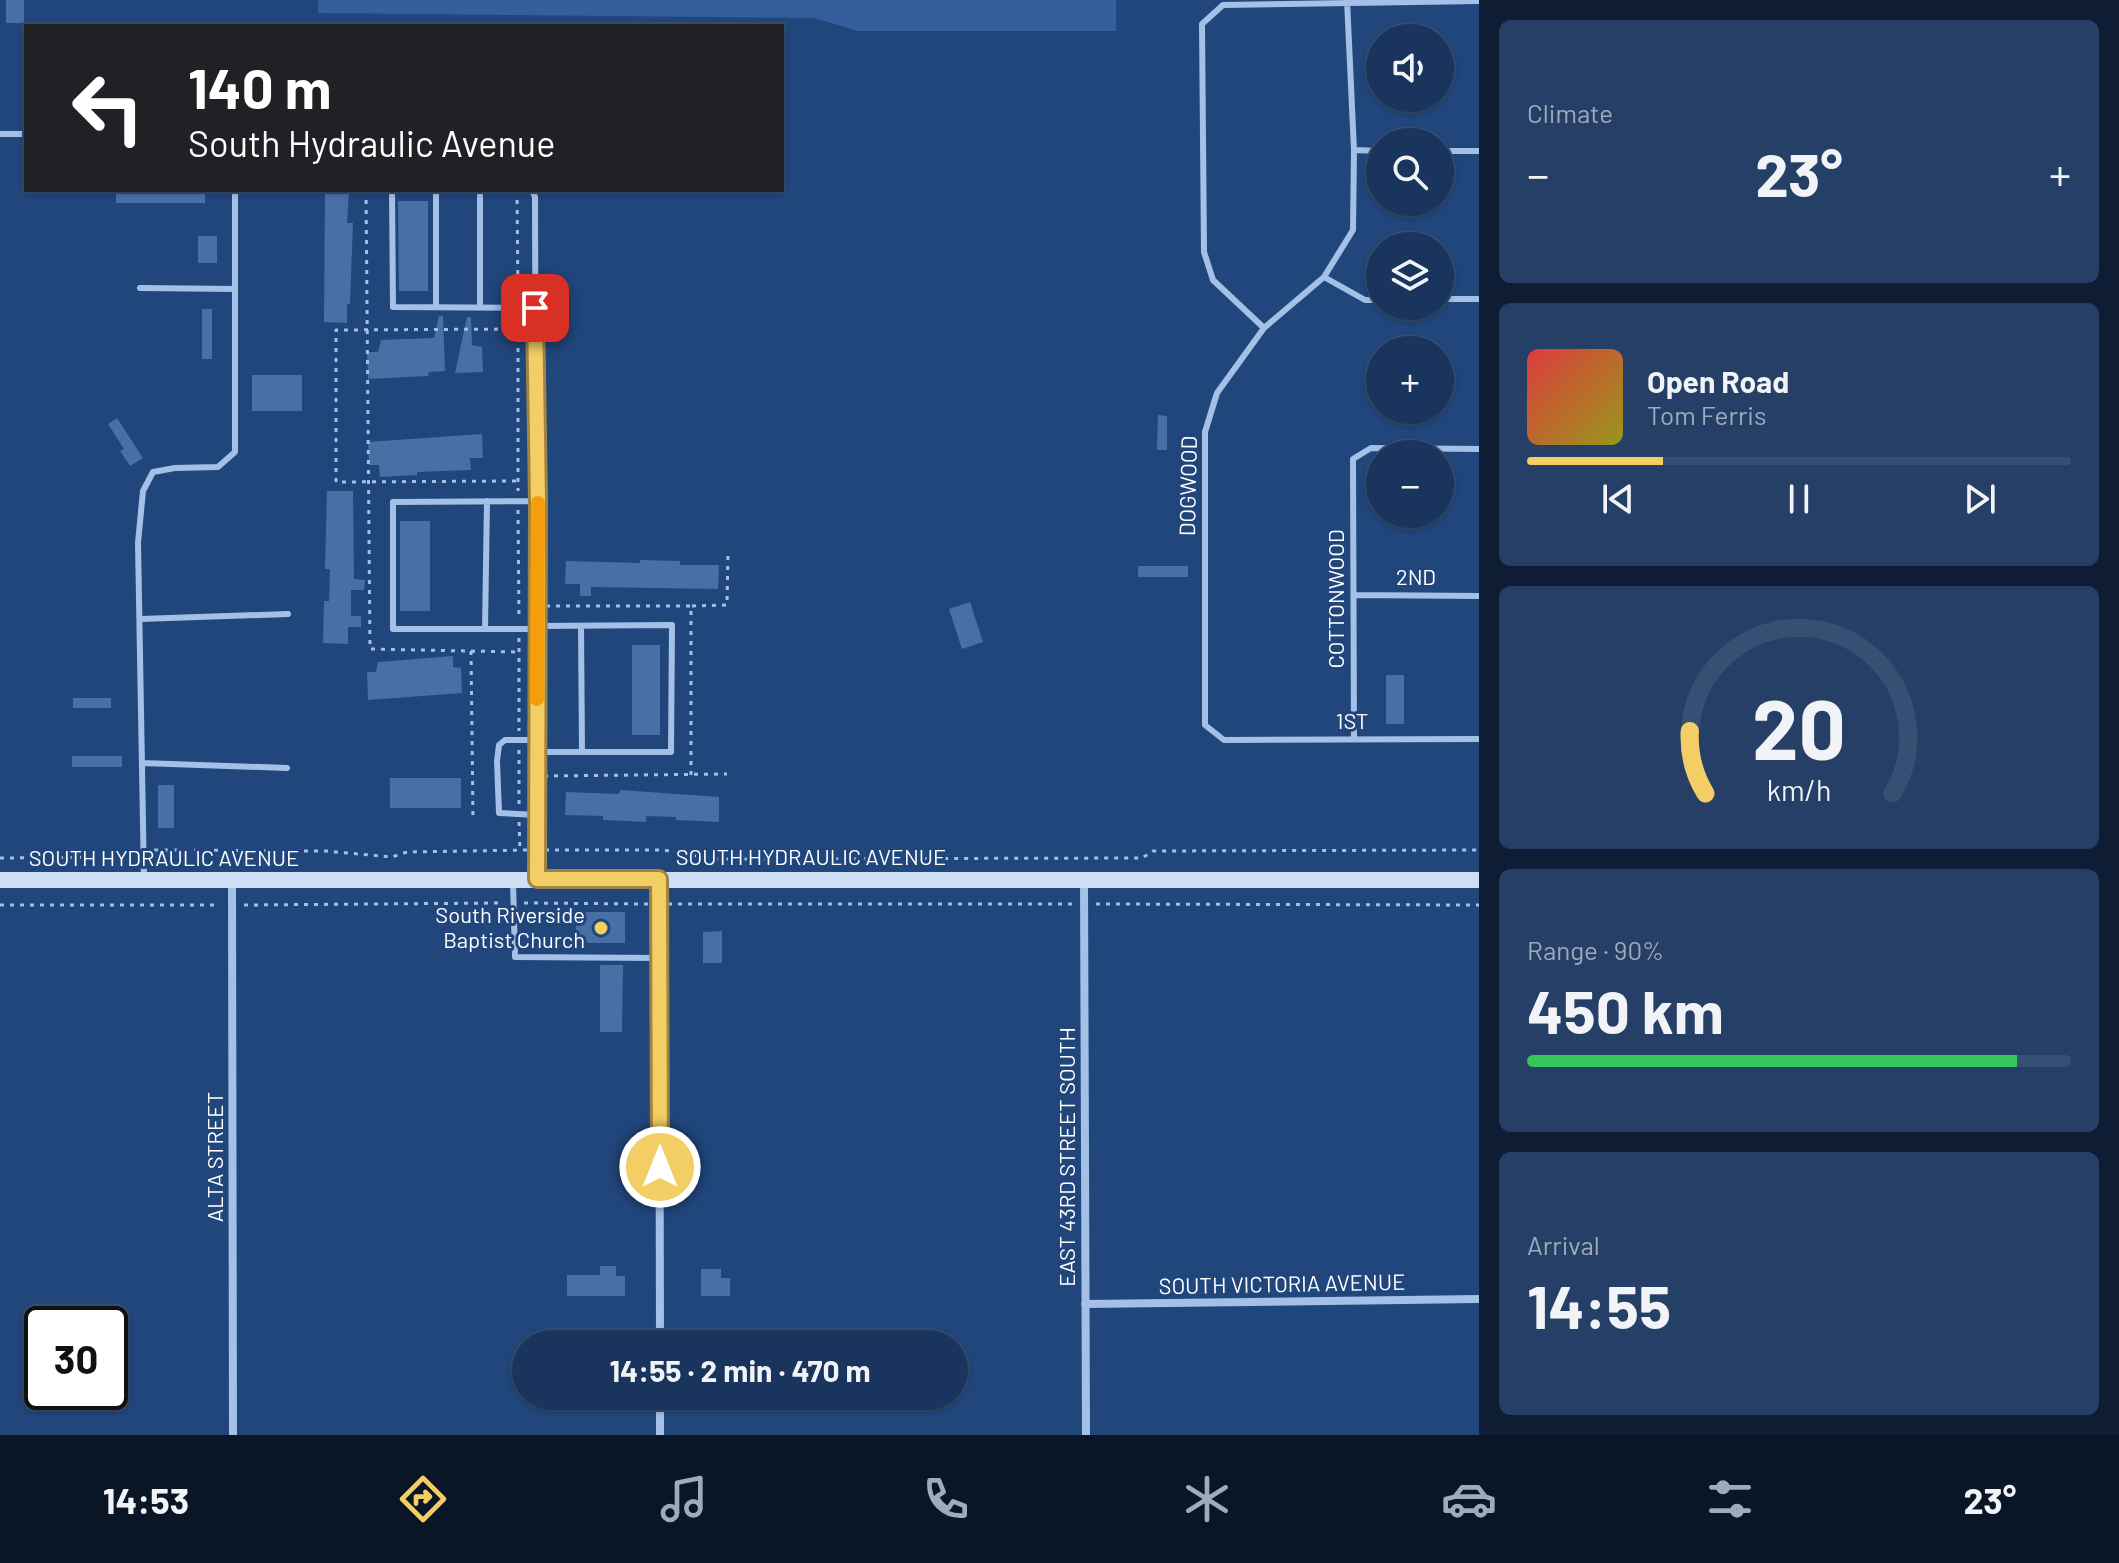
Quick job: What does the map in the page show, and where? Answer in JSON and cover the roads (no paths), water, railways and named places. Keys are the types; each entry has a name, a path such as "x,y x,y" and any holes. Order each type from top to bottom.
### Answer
{"street":[{"path":"659,879 660,1330"},
{"name":"EAST 43RD STREET SOUTH","path":"1084,879 1086,1435"},
{"name":"SOUTH HYDRAULIC AVENUE","path":"0,880 1479,880"},
{"name":"ALTA STREET","path":"232,880 233,1435"},
{"name":"SOUTH VICTORIA AVENUE","path":"1085,1304 1479,1299"},
{"path":"660,1410 660,1435"}],"lane":[{"path":"1347,1 1354,150 1353,230 1324,277 1264,328 1213,280 1204,252 1202,24 1223,5 1347,1 1479,1"},
{"path":"0,134 24,134"},
{"path":"1354,150 1366,150"},
{"path":"1454,151 1479,151"},
{"path":"144,880 138,543 143,491 153,472 218,467 235,452 235,192"},
{"path":"392,192 393,307 535,308"},
{"path":"436,192 436,307"},
{"path":"480,192 480,307"},
{"path":"533,192 538,501 537,879"},
{"path":"1324,277 1366,300"},
{"path":"140,288 235,289"},
{"path":"1454,299 1479,299"},
{"name":"DOGWOOD","path":"1224,740 1205,725 1205,432 1217,393 1264,328"},
{"name":"COTTONWOOD","path":"1354,739 1353,459 1371,448 1479,449"},
{"path":"485,629 487,501"},
{"path":"537,752 671,752 672,625 393,629 393,502 538,501"},
{"name":"2ND","path":"1354,595 1479,596"},
{"path":"140,619 288,614"},
{"path":"581,626 582,752"},
{"name":"1ST","path":"1224,740 1479,739"},
{"path":"537,740 505,740 497,751 497,807 502,815 537,815"},
{"path":"142,763 287,768"},
{"path":"513,879 515,957 659,958"}],"place":[{"name":"South Riverside Baptist Church","path":"601,928"}]}
